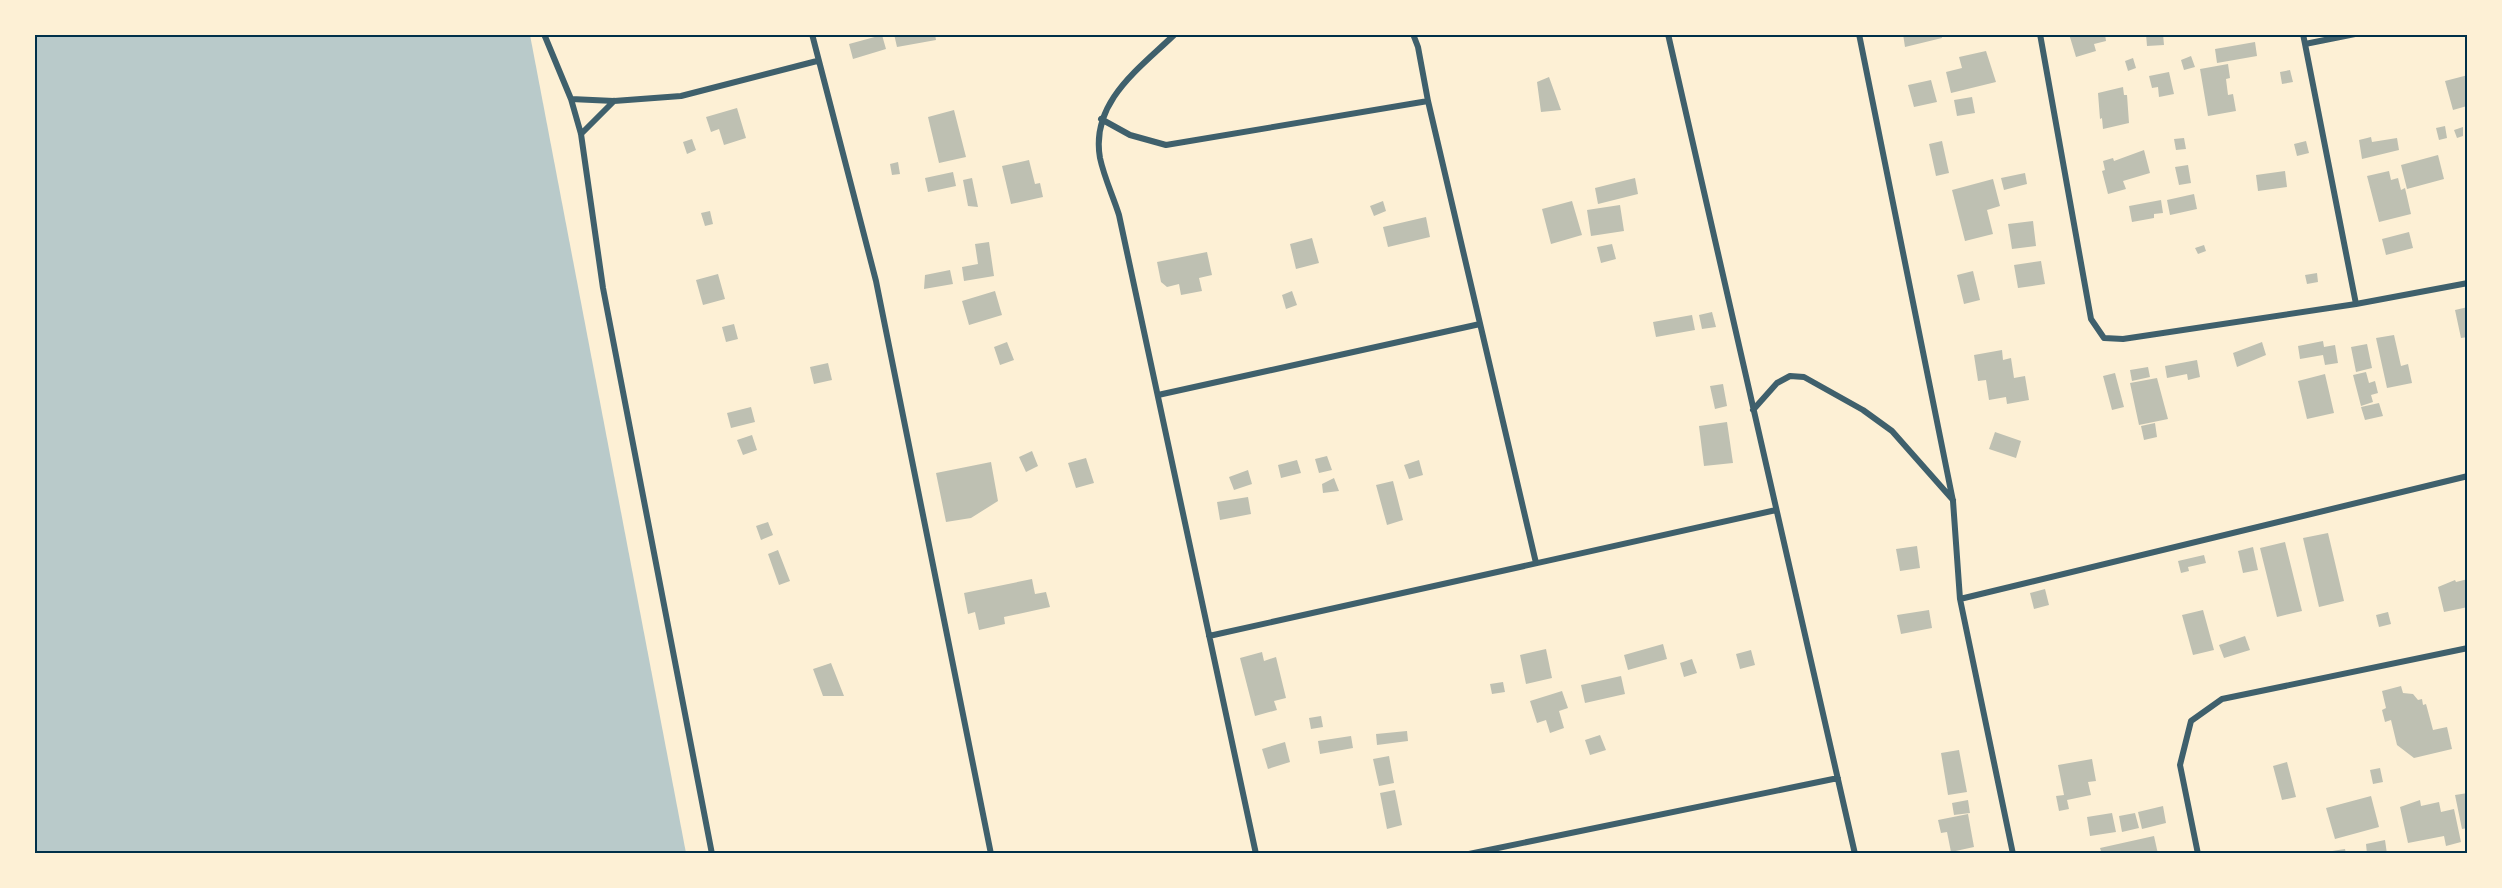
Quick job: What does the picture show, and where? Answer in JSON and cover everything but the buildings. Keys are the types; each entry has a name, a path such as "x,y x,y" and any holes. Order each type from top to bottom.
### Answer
{"street":[{"path":"544,34 571,99 581,134 603,288 712,854"},
{"path":"812,34 817,61 876,281 992,854"},
{"path":"1176,34 1123,83 1101,119 1100,157 1119,215 1256,854"},
{"path":"1413,34 1418,47 1428,101 1536,563"},
{"path":"1668,34 1855,854"},
{"path":"1859,34 1953,501 1960,599 2013,854"},
{"path":"2040,34 2091,319 2104,338 2123,339 2356,304 2468,283"},
{"path":"2303,34 2356,304"},
{"path":"2305,44 2355,34"},
{"path":"571,99 614,101 681,96 817,61"},
{"path":"581,134 614,101"},
{"path":"1101,119 1130,135 1166,145 1428,101"},
{"path":"1158,395 1480,324"},
{"path":"1753,410 1777,383 1790,376 1804,377 1863,410 1892,431 1953,501"},
{"path":"1960,599 2468,476"},
{"path":"1209,636 1776,510"},
{"path":"2198,854 2180,765 2191,721 2222,699 2468,648"},
{"path":"1469,854 1838,778"}],"shaded area":[{"path":"34,35 530,35 686,853 35,853"}]}
